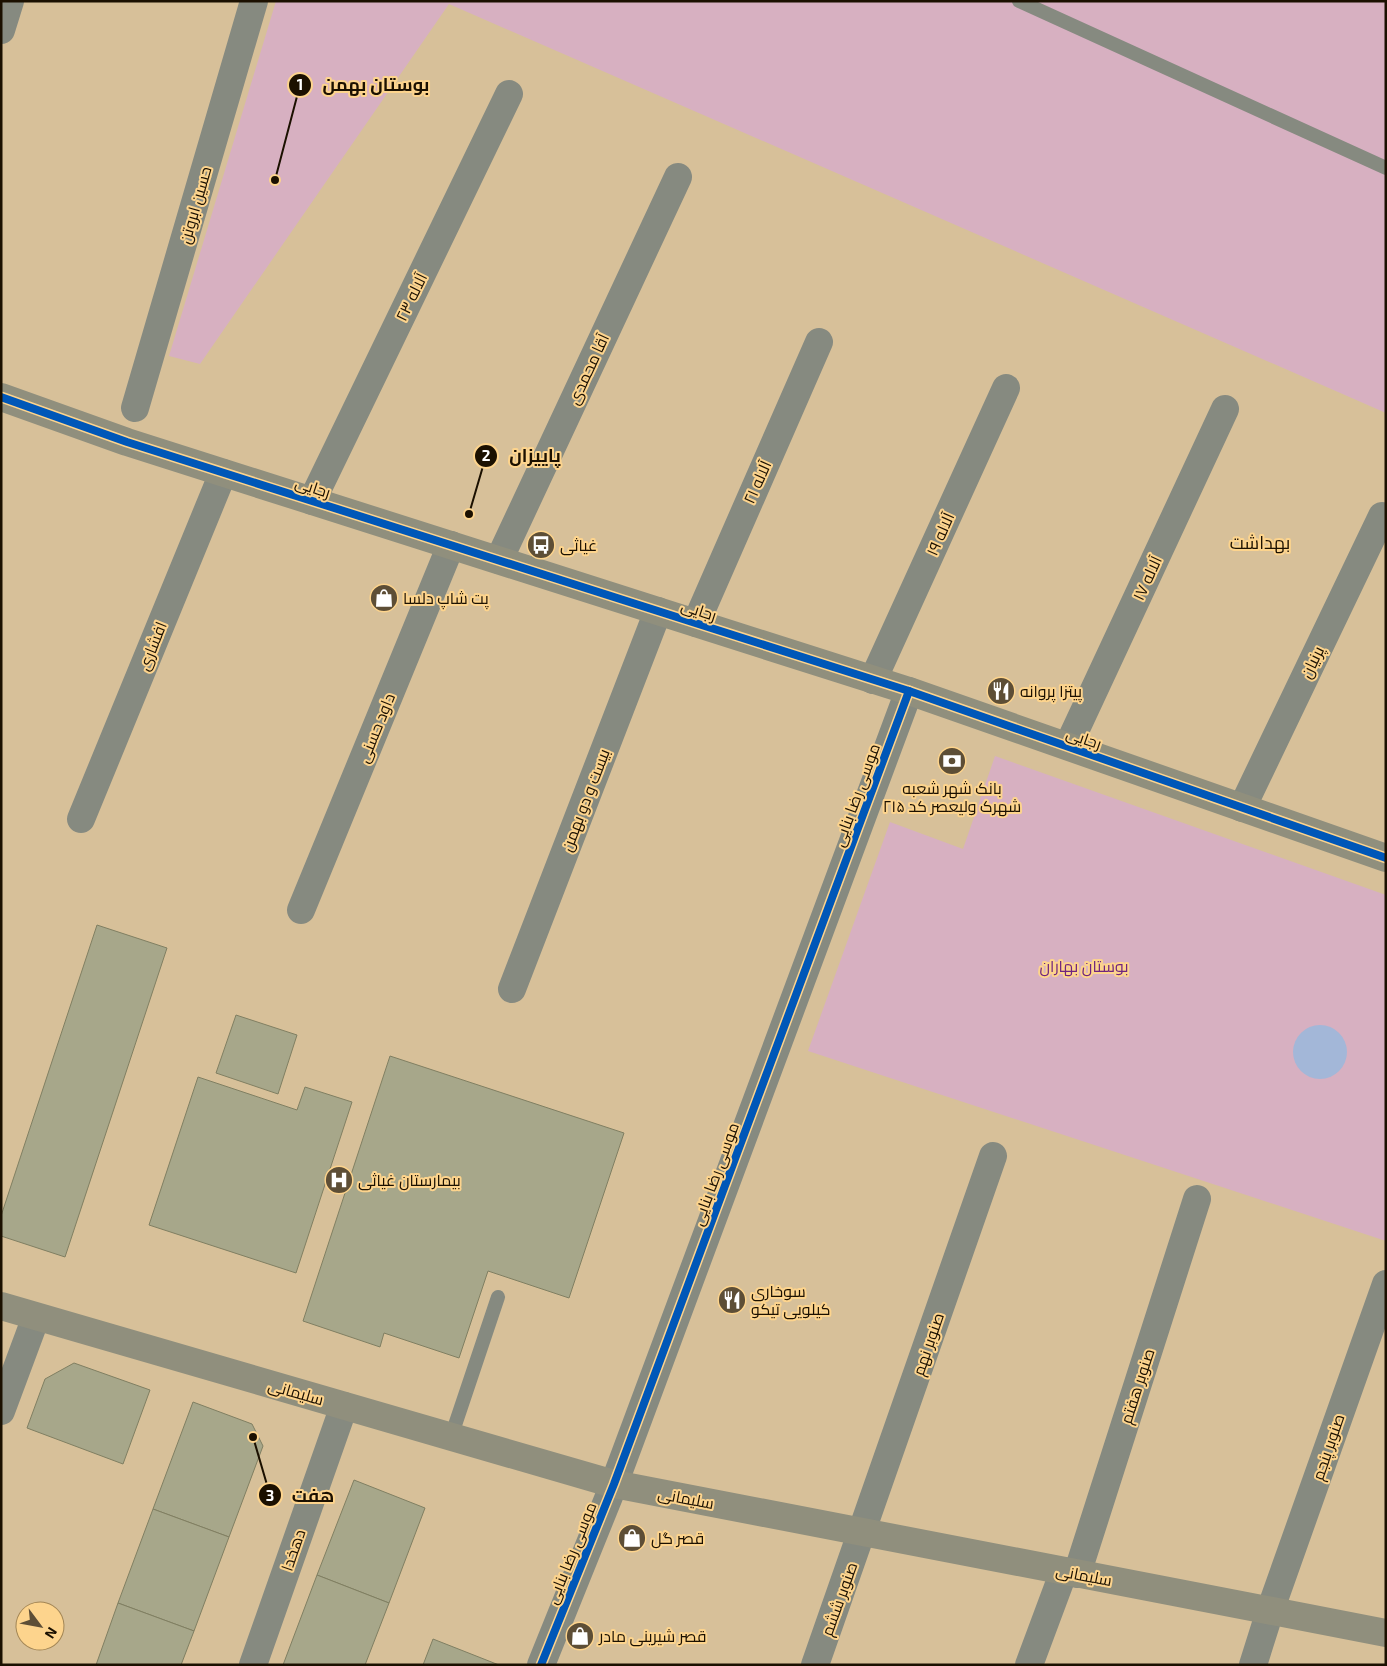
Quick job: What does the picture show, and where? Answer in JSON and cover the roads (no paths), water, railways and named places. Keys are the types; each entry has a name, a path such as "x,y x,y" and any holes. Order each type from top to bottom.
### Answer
{"street":[{"path":"1,30 10,1"},
{"name":"حسین ابروتن","path":"135,408 254,1"},
{"name":"آلاله ۲۳","path":"312,501 510,94"},
{"name":"آقا محمدی","path":"499,560 678,177"},
{"name":"آلاله ۲۱","path":"696,623 819,342"},
{"name":"آلاله ۱۹","path":"874,680 1006,388"},
{"name":"رجایی","path":"1,397 127,442 909,691 1386,858"},
{"name":"آلاله ۱۷","path":"1068,746 1225,409"},
{"name":"افشاری","path":"81,819 223,473"},
{"name":"پرنیان","path":"1242,808 1382,516"},
{"name":"داود حسنی","path":"300,910 451,545"},
{"name":"بیست و دو بهمن","path":"512,989 658,611"},
{"name":"موسی رضا بنایی","path":"541,1665 614,1484 909,691"},
{"name":"صنوبر نهم","path":"862,1532 993,1156"},
{"name":"صنوبر هفتم","path":"1029,1665 1070,1572 1197,1199"},
{"name":"صنوبر پنجم","path":"1253,1665 1270,1611 1386,1284"},
{"name":"سلیمانی","path":"1,1306 614,1484 1386,1633"},
{"path":"1,1411 36,1317"},
{"name":"دهخدا","path":"252,1665 344,1406"},
{"name":"صنوبر ششم","path":"815,1665 862,1532"}],"lane":[{"path":"1019,1 1386,168"},
{"path":"452,1437 498,1297"}],"water":[{"path":"1320,1025 1330,1027 1339,1033 1345,1042 1347,1052 1345,1062 1339,1071 1330,1077 1320,1079 1310,1077 1301,1071 1295,1062 1293,1052 1295,1042 1301,1033 1310,1027"}],"place":[{"name":"بوستان بهمن","path":"275,180"},
{"name":"پاییزان","path":"469,514"},
{"name":"غیاثی","path":"541,545"},
{"name":"پت شاپ دلسا","path":"384,598"},
{"name":"پیتزا پروانه","path":"1001,691"},
{"name":"بانک شهر شعبه شهرک ولیعصر کد ۲۱۵","path":"952,761"},
{"name":"بیمارستان غیاثی","path":"339,1180"},
{"name":"سوخاری کیلویی تیکو","path":"732,1300"},
{"name":"هفت","path":"253,1437"},
{"name":"قصر گل","path":"632,1538"},
{"name":"قصر شیرینی مادر","path":"580,1636"}],"district":[{"name":"بهداشت","path":"1260,543"}],"park label":[{"name":"بوستان بهاران","path":"1084,966"}]}
